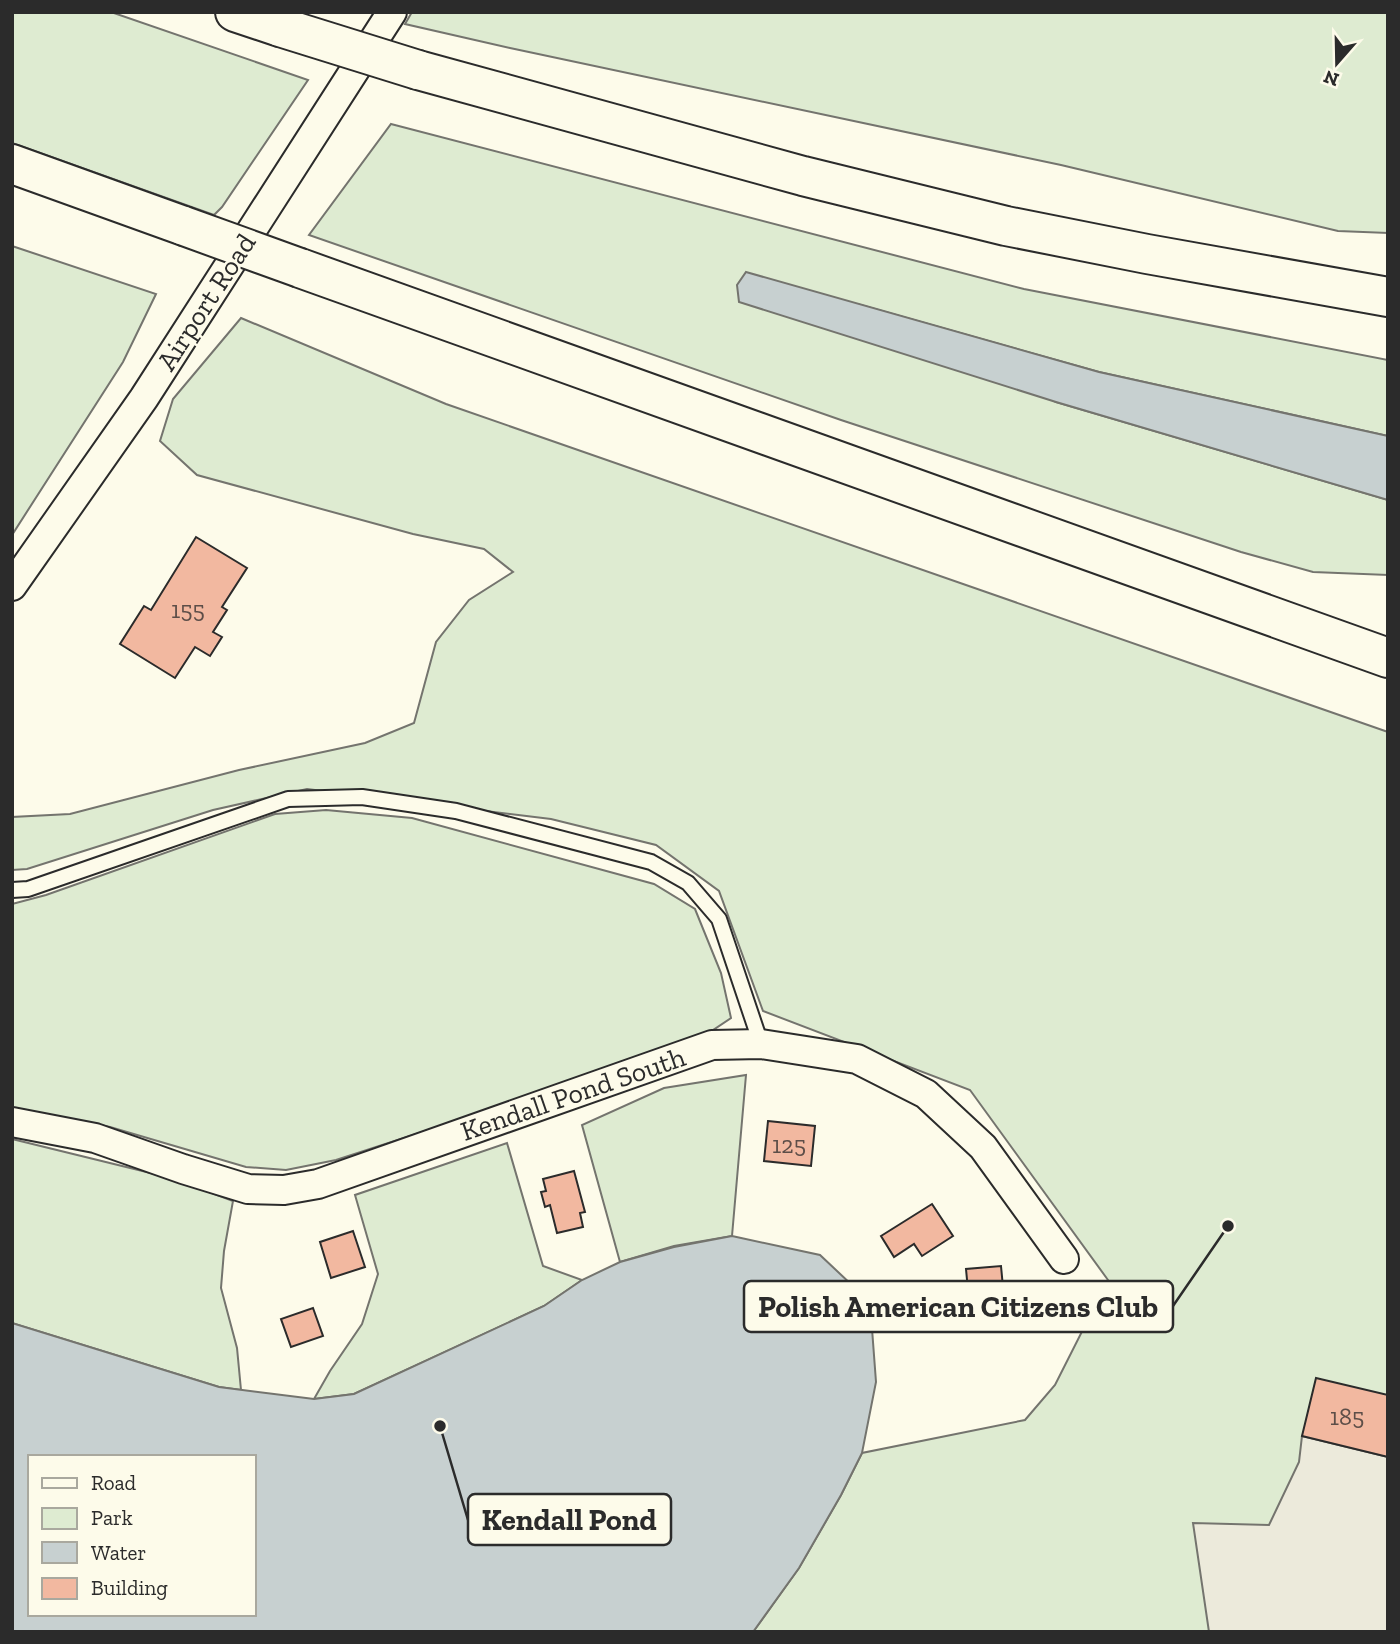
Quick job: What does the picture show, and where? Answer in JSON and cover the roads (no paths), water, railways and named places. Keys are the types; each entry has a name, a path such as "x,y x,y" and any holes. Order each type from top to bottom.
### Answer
{"highway":[{"path":"235,12 418,70 803,176 1006,226 1388,297"},
{"path":"12,164 1388,658"}],"street":[{"name":"Airport Road","path":"12,586 144,398 392,12"},
{"name":"Kendall Pond South","path":"12,1122 95,1138 248,1189 284,1190 318,1184 712,1045 761,1044 857,1059 926,1094 983,1147 1064,1259"}],"lane":[{"path":"12,890 27,889 288,799 362,797 456,811 651,862 688,883 719,919 761,1044"}],"water":[{"path":"746,272 1099,372 1388,436 1388,500 1056,402 739,302 737,285"},
{"path":"732,1236 820,1255 870,1302 876,1382 862,1453 799,1568 753,1632 12,1632 12,1323 219,1387 314,1399 354,1394 544,1306 582,1280 620,1262 674,1247"}],"place":[{"name":"Polish American Citizens Club","path":"1228,1226"},
{"name":"Kendall Pond","path":"440,1426"}]}
